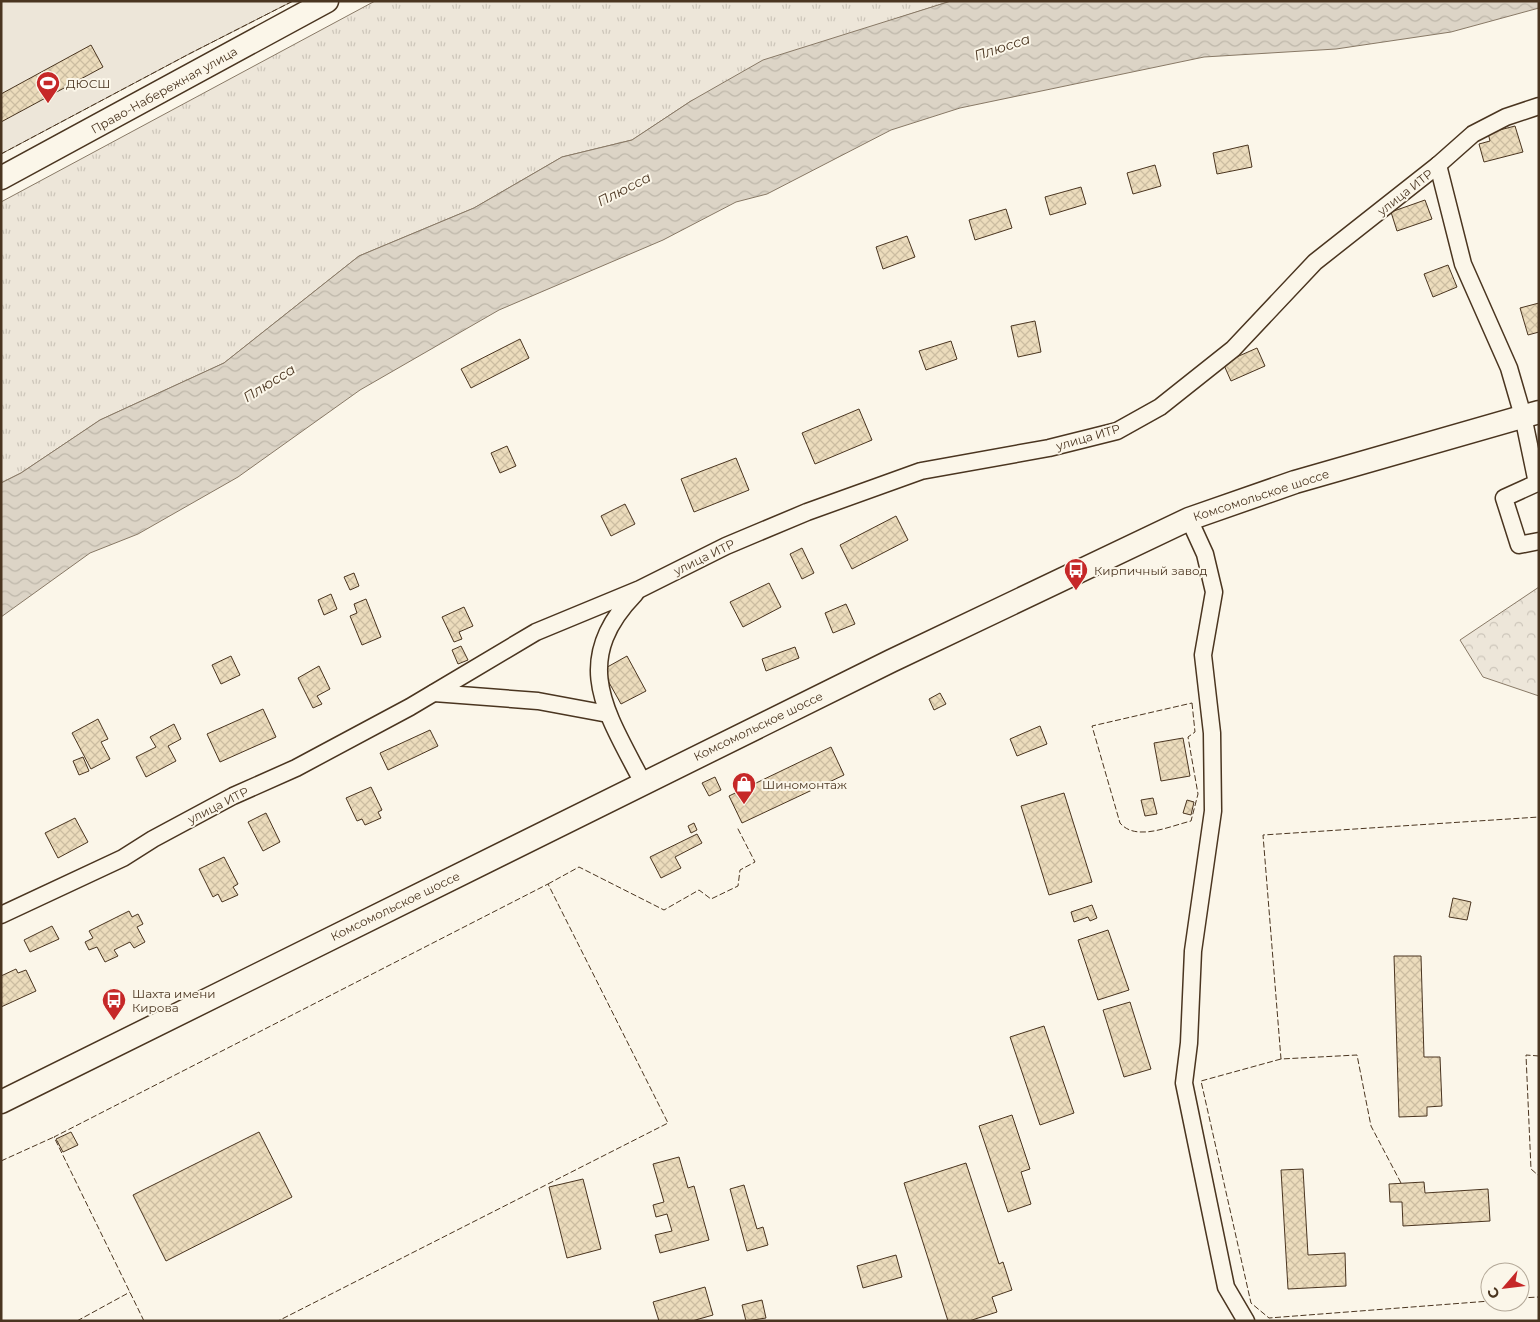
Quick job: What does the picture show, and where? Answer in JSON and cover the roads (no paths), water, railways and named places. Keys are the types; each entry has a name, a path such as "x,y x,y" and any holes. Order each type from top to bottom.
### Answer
{"main road":[{"name":"Право-Набережная улица","path":"1,178 327,1"},
{"name":"Комсомольское шоссе","path":"1,1102 643,783 1029,594 1189,519 1295,482 1531,414"}],"street":[{"name":"улица ИТР","path":"1,915 123,858 153,839 225,800 296,768 434,693 536,632 640,589 726,546 806,512 921,471 1049,448 1117,431 1160,407 1233,348 1315,262 1438,166 1473,134 1506,117 1539,106"},
{"path":"1438,166 1463,264 1531,414 1537,483 1504,498 1520,546 1539,540"},
{"path":"1189,519 1205,554 1214,592 1203,655 1212,733 1213,811 1193,951 1189,1043 1184,1083 1226,1287 1246,1321"},
{"name":"улица ИТР","path":"640,589 617,612 603,639 598,667 600,690 609,716 643,783"},
{"path":"434,693 538,701 609,716"}],"water":[{"name":"Плюсса","path":"951,1 1539,1 1539,8 1451,32 1336,49 1204,57 960,108 891,130 767,194 736,202 663,240 499,310 360,390 238,477 138,534 90,553 1,617 1,483 21,473 100,420 224,363 359,256 474,208 562,157 632,140 691,101 763,60"}],"place":[{"name":"ДЮСШ","path":"48,104"},
{"name":"Кирпичный завод","path":"1076,591"},
{"name":"Шиномонтаж","path":"744,805"},
{"name":"Шахта имени Кирова","path":"114,1021"}]}
